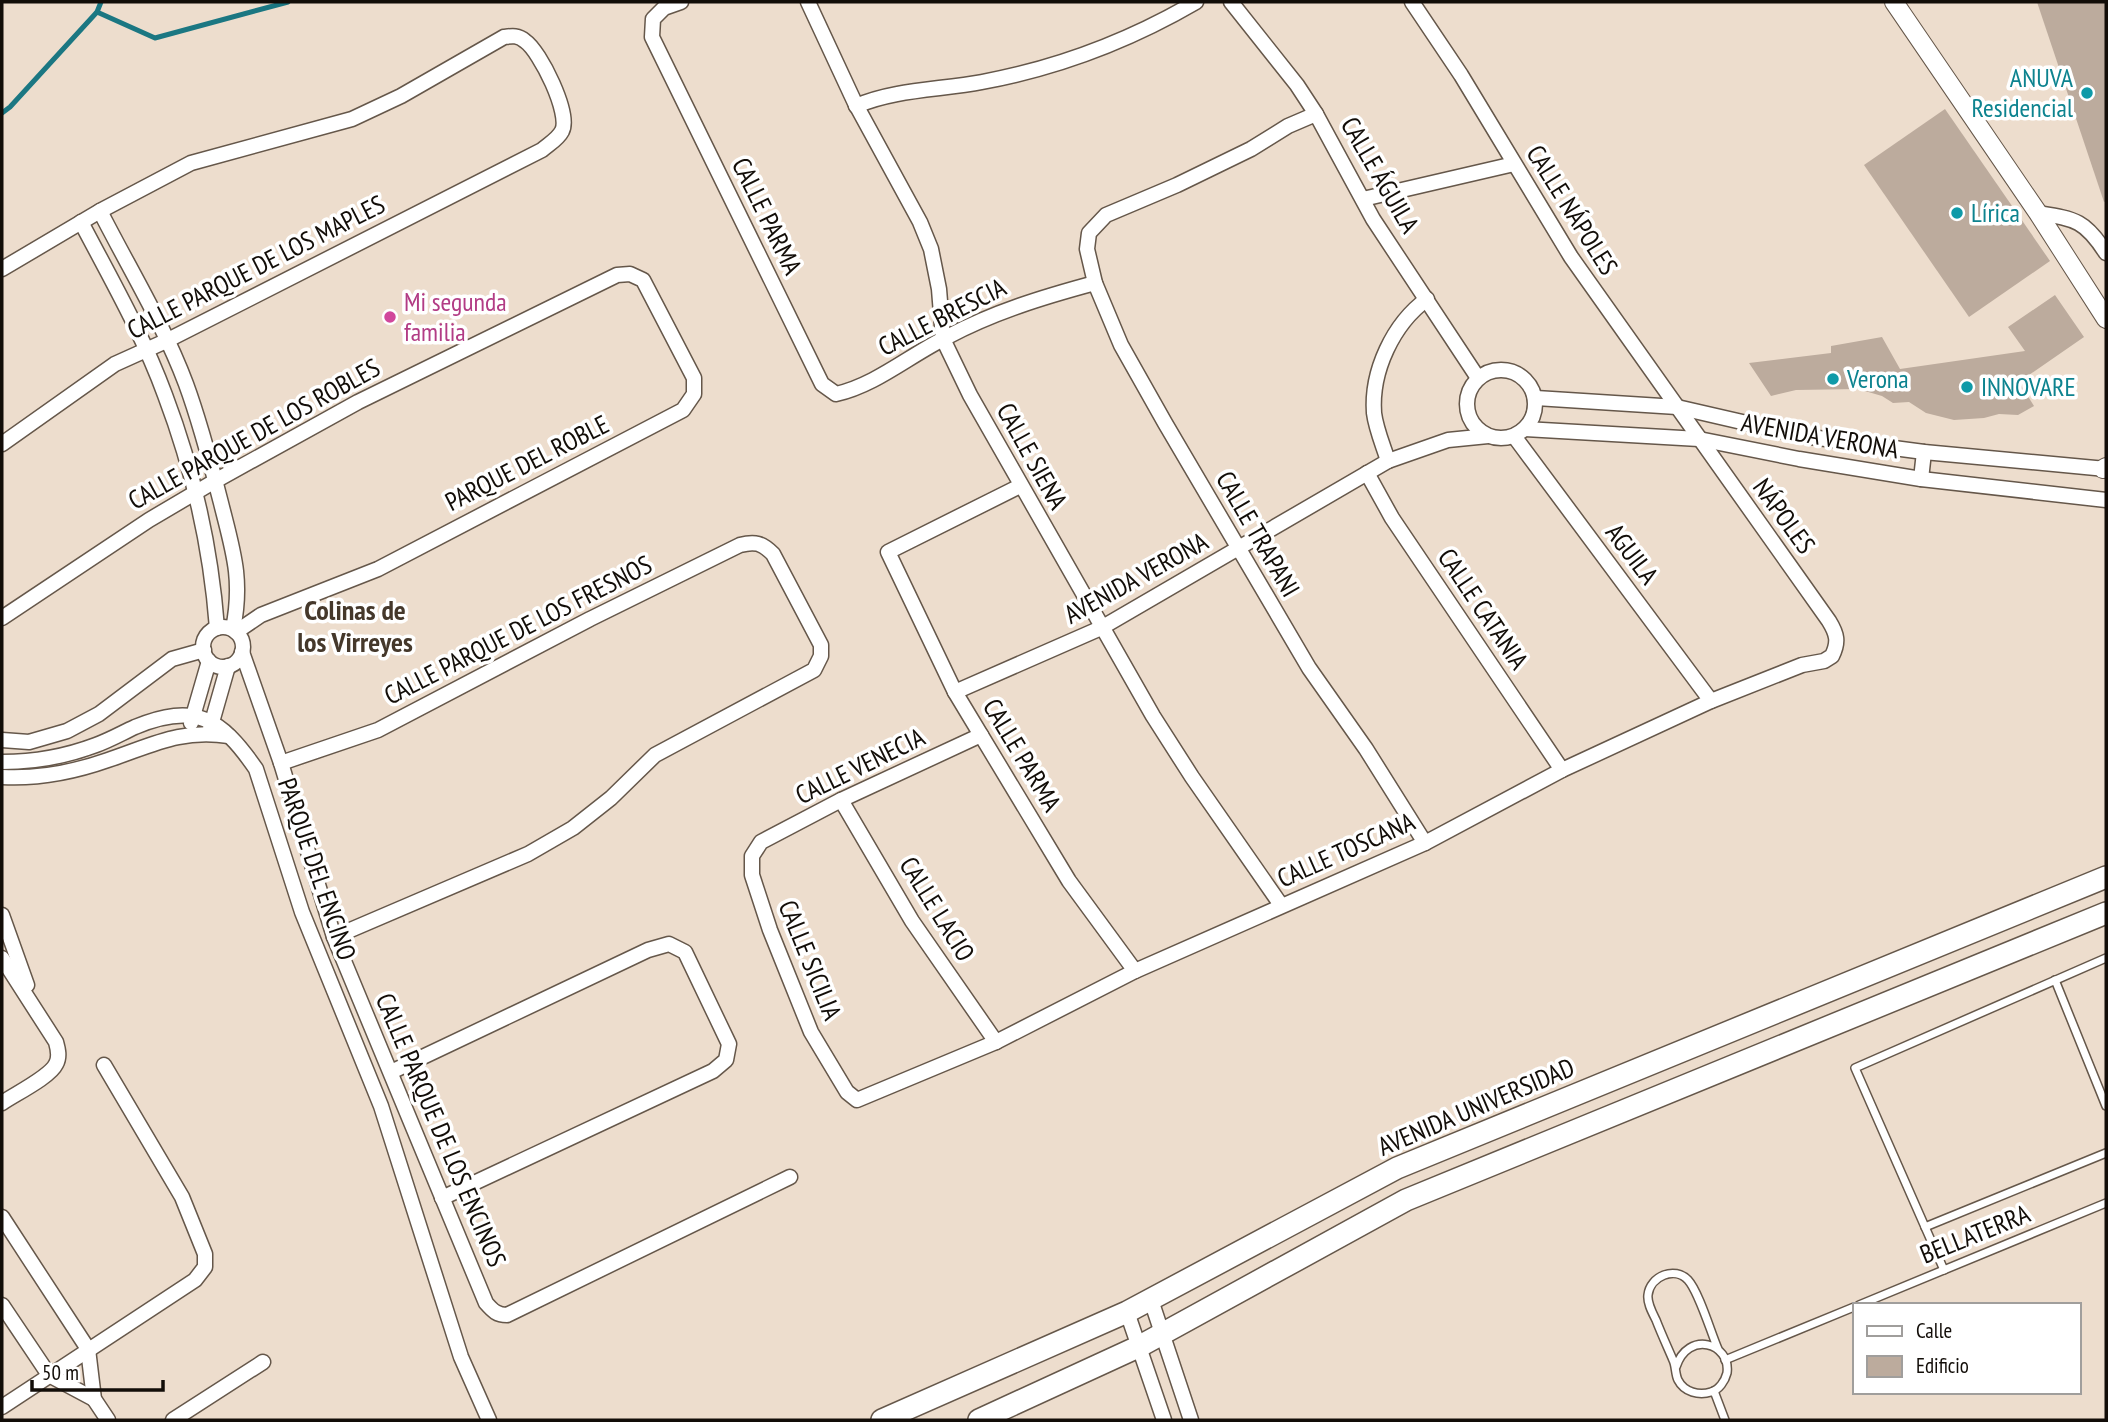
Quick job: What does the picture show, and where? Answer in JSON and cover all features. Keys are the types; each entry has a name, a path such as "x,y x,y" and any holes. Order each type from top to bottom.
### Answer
{"main road":[{"name":"AVENIDA UNIVERSIDAD","path":"882,1420 1128,1312 1397,1168 2106,877"},
{"path":"979,1420 1140,1346 1406,1200 2106,913"}],"street":[{"name":"CALLE PARMA","path":"681,2 664,8 653,19 652,37 822,384 836,394 854,390"},
{"name":"CALLE SIENA","path":"808,2 856,106 920,222 931,249 939,289 943,338 970,396 1101,628 1192,777 1281,905"},
{"path":"856,106 881,98 1035,72 1101,49 1196,2"},
{"name":"CALLE ÁGUILA","path":"1231,2 1297,85 1316,114 1373,219 1478,378"},
{"name":"CALLE NÁPOLES","path":"1412,2 1461,75 1570,257 1699,439"},
{"path":"1894,2 2038,213 2106,319"},
{"name":"CALLE PARQUE DE LOS MAPLES","path":"2,444 115,364 166,341 542,150 563,130 565,117 562,106 527,41 516,36 504,37 401,96 352,119 191,163 100,211"},
{"name":"CALLE TRAPANI","path":"1316,114 1177,185 1106,215 1089,233 1087,249 1095,283 1121,345 1309,668 1366,749 1425,843"},
{"path":"1363,199 1514,164"},
{"path":"2,269 100,211 186,384 215,481 236,566 238,602 234,630 243,645 242,652 239,659 228,666 215,665 206,655"},
{"path":"2038,213 2068,218 2092,231 2106,253"},
{"path":"81,222 146,351 169,405 209,557 217,628"},
{"name":"PARQUE DEL ROBLE","path":"234,630 261,615 378,569 683,410 694,394 694,378 643,280 630,274 617,275"},
{"name":"CALLE PARQUE DE LOS ROBLES","path":"2,618 149,520 215,481 358,402 617,275"},
{"name":"CALLE BRESCIA","path":"854,390 943,338 986,317 1020,304 1095,283"},
{"path":"1388,461 1374,414 1377,377 1397,331 1412,310 1427,299"},
{"path":"1497,369 1518,373 1526,379 1536,398 1532,420 1519,433 1496,438 1478,430 1467,409 1471,387 1478,378 1497,369"},
{"name":"AVENIDA VERONA","path":"1536,398 1677,407 1803,436 1924,452 2105,468"},
{"path":"1448,440 1471,420"},
{"name":"AVENIDA VERONA","path":"1519,433 1699,439 1921,479 2106,500"},
{"name":"AGUILA","path":"1519,433 1712,701"},
{"name":"AVENIDA VERONA","path":"955,692 1101,628 1388,461 1448,440 1488,436"},
{"path":"1799,459 1803,436"},
{"name":"NÁPOLES","path":"1699,439 1829,621"},
{"path":"1921,479 1924,452"},
{"name":"CALLE CATANIA","path":"1367,473 1392,518 1562,770"},
{"name":"CALLE PARMA","path":"1020,486 888,552 955,692 1069,881 1135,971"},
{"name":"CALLE PARQUE DE LOS FRESNOS","path":"281,763 378,730 590,620 753,541 765,546 773,554 821,645 821,656 814,670 655,755 611,798 573,828 528,854 334,937"},
{"name":"CALLE TOSCANA","path":"847,1091 857,1100 864,1098 996,1042 1135,971 1425,843 1562,770 1712,701 1802,664 1824,661 1832,656 1838,640 1829,621"},
{"path":"187,735 206,655 206,636 217,628 234,630"},
{"name":"CALLE PARQUE DE LOS ENCINOS","path":"242,652 281,763 334,937 486,1303 499,1315 507,1315 790,1177"},
{"path":"2,740 29,742 67,731 99,714 172,659 206,655"},
{"path":"210,728 228,666"},
{"name":"PARQUE DEL ENCINO","path":"2,762 26,762 79,751 158,719 193,715 210,728 229,736 244,752 256,769 302,912 381,1106 461,1357 489,1420"},
{"name":"PARQUE DEL ENCINO","path":"2,777 24,778 78,769 171,737 210,728"},
{"name":"CALLE VENECIA","path":"761,842 841,800 981,735"},
{"name":"CALLE LACIO","path":"841,800 912,921 996,1042"},
{"name":"CALLE SICILIA","path":"761,842 752,856 752,875 770,930 811,1032 847,1091"},
{"path":"2,915 33,1003"},
{"path":"391,1072 648,950 669,944 685,952 729,1044 726,1060 713,1071 442,1198"},
{"path":"2,958 56,1042 58,1053 56,1064 48,1073 2,1102"},
{"path":"2,1407 195,1280 205,1267 205,1254 182,1197 104,1065"},
{"path":"2,1217 88,1349 94,1399 108,1420"},
{"path":"1150,1300 1191,1420"},
{"path":"2,1305 49,1375 94,1399"},
{"path":"1128,1312 1164,1420"},
{"path":"173,1420 263,1362"}],"lane":[{"path":"1944,1270 1855,1068 2106,958"},
{"path":"2055,980 2106,1106"},
{"path":"1925,1227 2106,1153"},
{"name":"BELLATERRA","path":"1864,1303 2106,1203"},
{"path":"1677,1274 1690,1282 1718,1349 1726,1360 1727,1372 1723,1383 1714,1391 1701,1395 1688,1391 1678,1380 1676,1367 1648,1302 1650,1287 1661,1276 1677,1274"},
{"path":"1726,1360 1853,1307"},
{"path":"1676,1367 1679,1356 1687,1348 1708,1344 1718,1349"},
{"path":"1714,1391 1725,1420"}],"building":[{"name":"ANUVA Residencial","path":"2037,2 2106,2 2104,202"},
{"name":"Lírica","path":"1945,109 2050,261 1969,317 1864,165"},
{"path":"2055,295 2084,337 2019,382 2034,406 2018,415 1999,414 1954,420 1926,413 1909,402 1893,403 1882,396 1858,389 1796,390 1771,396 1749,363 1831,353 1831,346 1882,337 1900,369 2025,351 2008,327"}],"waterway":[{"path":"2,113 97,12 101,2"},
{"path":"97,12 155,38 288,2"}],"place":[{"name":"ANUVA Residencial","path":"2087,93"},
{"name":"Lírica","path":"1957,213"},
{"name":"Mi segunda familia","path":"390,317"},
{"name":"Verona","path":"1833,379"},
{"name":"INNOVARE","path":"1967,387"}],"district":[{"name":"Colinas de los Virreyes","path":"355,626"}]}
